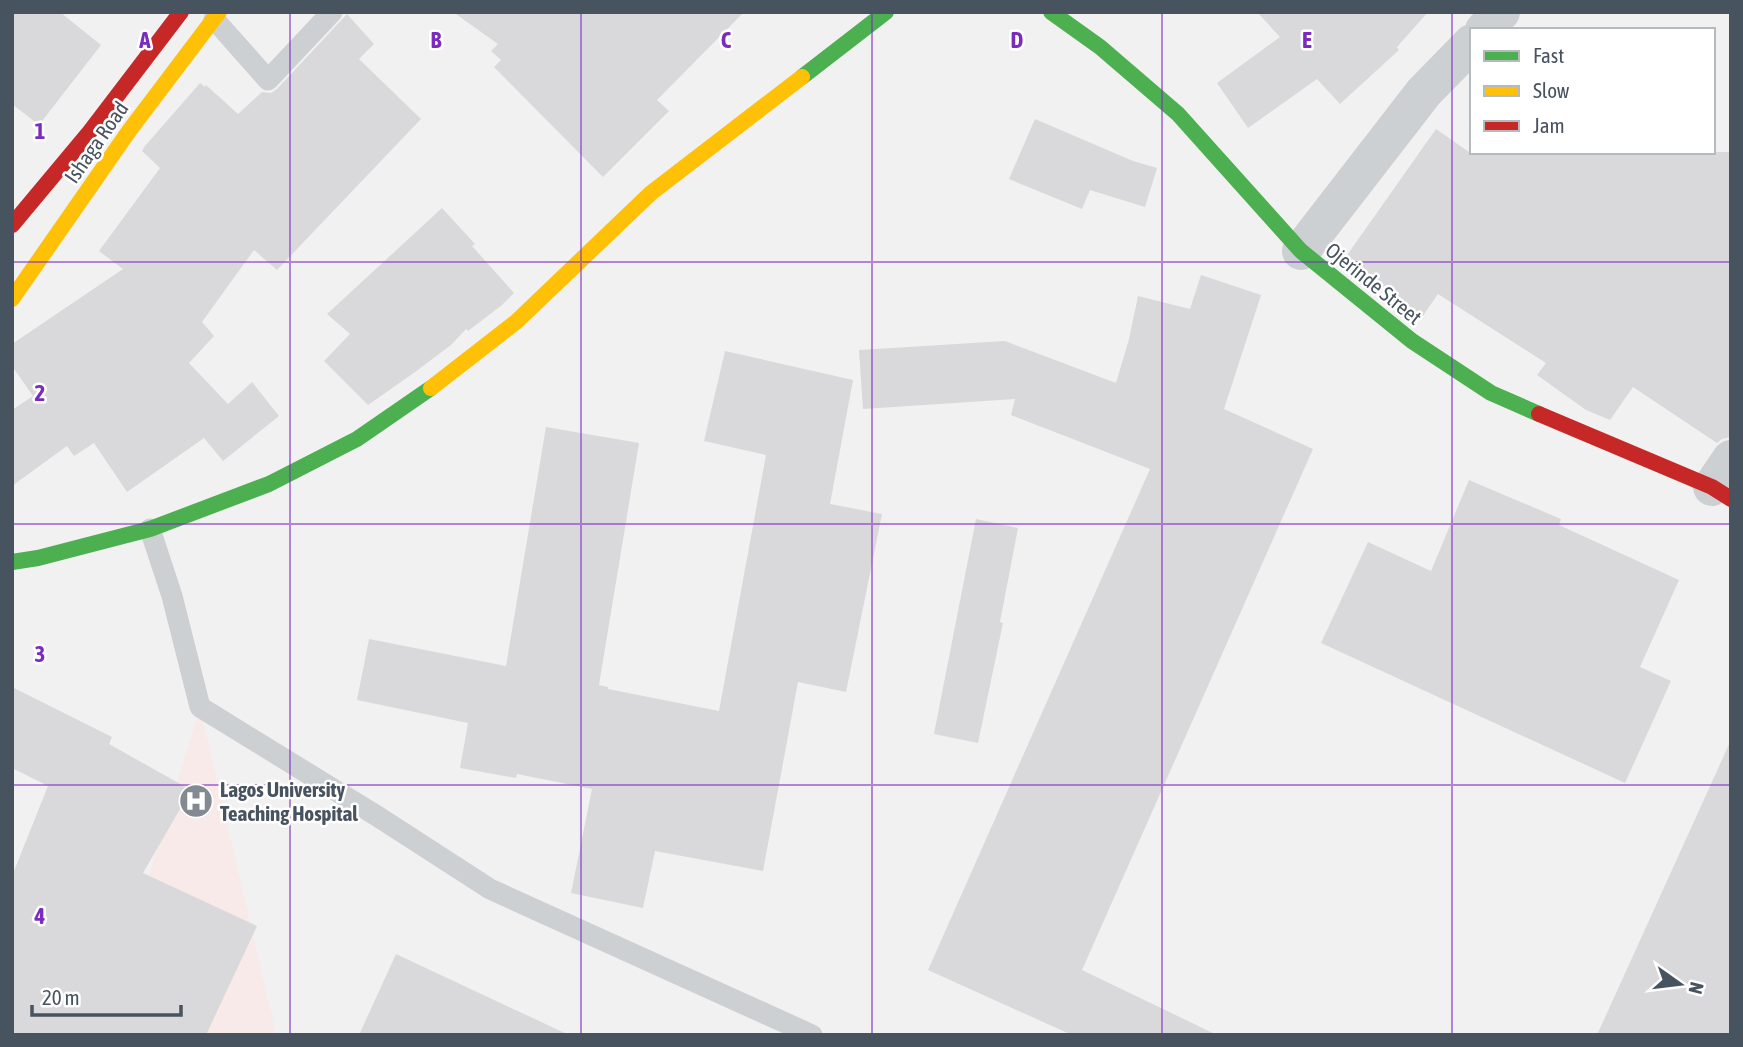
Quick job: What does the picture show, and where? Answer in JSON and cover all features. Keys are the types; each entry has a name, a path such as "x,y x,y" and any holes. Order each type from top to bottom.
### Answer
{"street":[{"name":"Ishaga Road","path":"12,225 88,134 181,12"},
{"path":"12,562 38,558 150,529 269,484 357,439 428,390 516,322 651,193 886,12"},
{"name":"Ojerinde Street","path":"1051,12 1100,47 1178,114 1301,251 1412,341 1491,393 1724,482"},
{"path":"1486,28 1501,12"},
{"name":"Ishaga Road","path":"12,299 129,131 216,16"},
{"path":"1301,251 1423,92 1470,45"}],"lane":[{"path":"216,16 268,80 331,12"},
{"path":"150,529 172,596 200,707 490,889 812,1035"}],"shaded area":[{"name":"Lagos University Teaching Hospital","path":"200,707 276,1035 108,1035 143,895"}],"building":[{"path":"12,12 60,12 101,45 39,125 12,104"},
{"path":"453,12 744,12 657,100 669,111 603,177 494,67 501,60 491,51 498,44"},
{"path":"1257,12 1428,12 1397,47 1399,50 1340,104 1317,79 1248,128 1217,83 1280,37"},
{"path":"347,14 374,44 359,59 421,119 277,270 254,250 202,322 214,336 189,363 228,404 252,382 279,416 223,461 204,438 127,492 94,443 74,456 67,446 12,486 12,410 33,396 12,366 12,344 123,269 99,251 160,168 142,151 145,146 200,83 205,87 206,85 238,114 262,92 271,93"},
{"path":"1035,119 1133,161 1157,168 1145,207 1090,190 1082,209 1009,179"},
{"path":"1436,129 1470,154 1731,152 1731,437 1717,443 1633,387 1610,420 1586,410 1537,375 1546,363 1438,294 1420,320 1345,258"},
{"path":"442,208 514,293 468,331 466,329 451,345 368,405 324,361 350,334 327,314"},
{"path":"1201,275 1261,295 1224,409 1313,449 1082,970 1217,1035 1072,1035 928,970 1150,469 1011,415 1015,399 863,409 859,350 1005,341 1116,383 1138,296 1190,309"},
{"path":"725,351 853,380 830,504 882,514 846,692 798,682 763,871 655,851 643,908 571,893 592,789 517,774 516,778 460,768 468,723 357,700 369,639 506,666 546,427 639,443 599,685 719,711 766,455 704,441"},
{"path":"1469,480 1561,519 1559,525 1679,580 1640,667 1671,681 1625,783 1321,643 1368,542 1431,571"},
{"path":"976,519 1018,528 1000,622 1003,623 978,743 934,734"},
{"path":"12,687 112,737 109,744 191,790 143,873 257,926 206,1035 12,1035 12,876 48,786 12,768"},
{"path":"1731,740 1731,1035 1597,1035"},
{"path":"396,954 569,1035 359,1035"}],"traffic: fast":[{"path":"802,77 886,12"},
{"path":"1051,12 1100,47 1178,114 1301,251 1412,341 1491,393 1539,414"},
{"path":"12,562 38,558 150,529 269,484 357,439 431,388"}],"traffic: slow":[{"path":"12,299 129,131 219,12"},
{"path":"431,388 516,322 651,193 802,77"}],"traffic: jam":[{"path":"12,225 88,134 181,12"},
{"path":"1539,414 1712,487 1731,499"}],"place":[{"name":"Lagos University Teaching Hospital","path":"196,801"}]}
